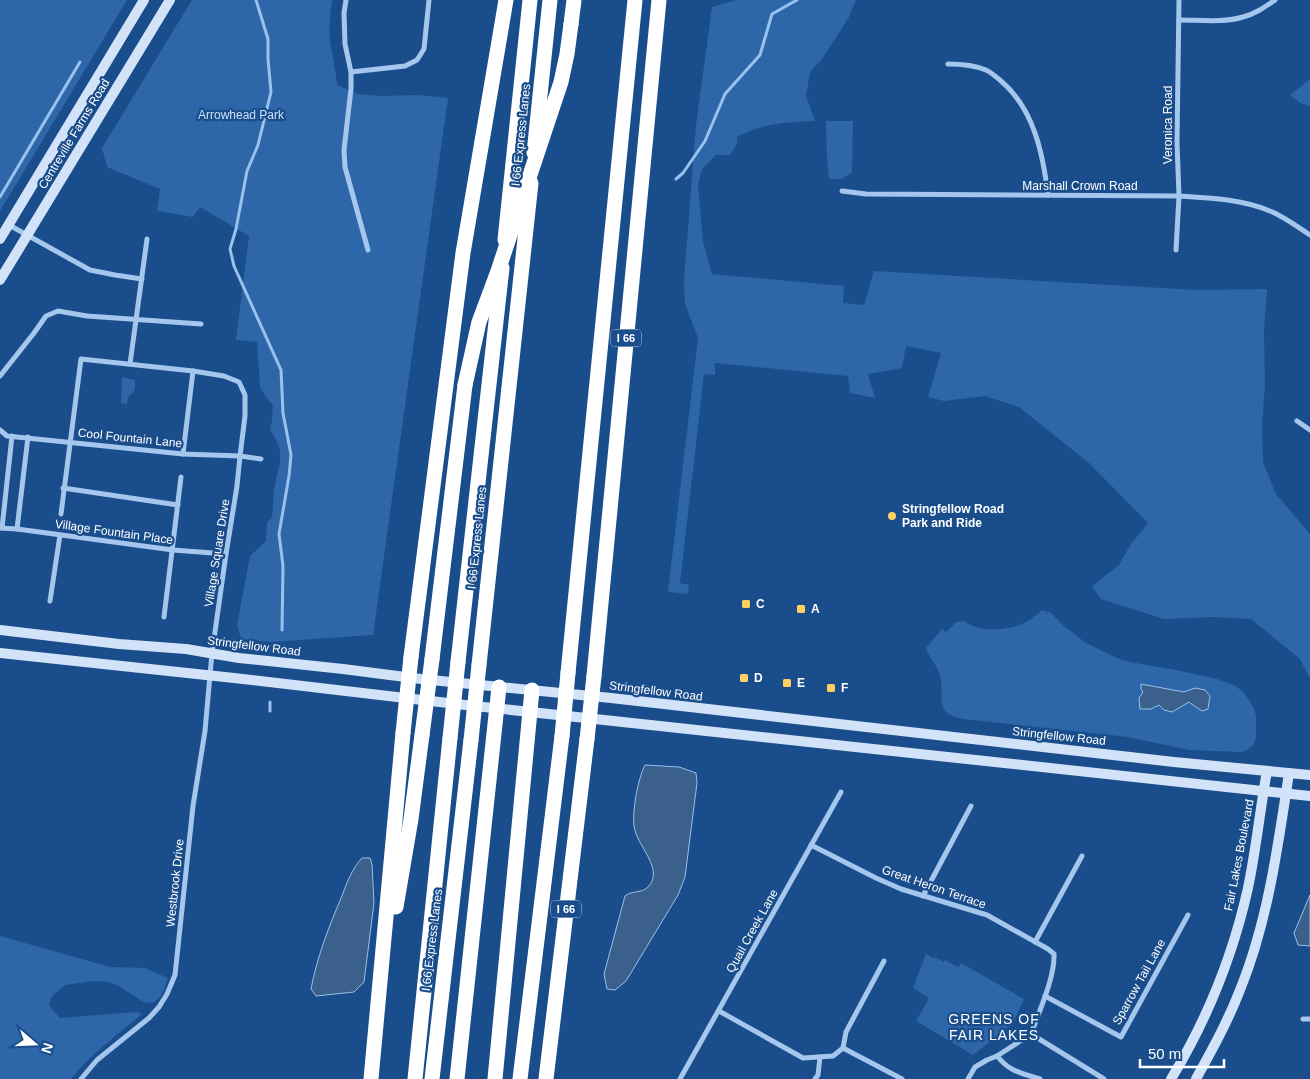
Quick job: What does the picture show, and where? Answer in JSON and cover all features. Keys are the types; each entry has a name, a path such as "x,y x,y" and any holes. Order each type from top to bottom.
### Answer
{"highway":[{"path":"371,1079 411,657 463,253 506,0"},
{"path":"415,1079 530,0"},
{"name":"I 66 Express Lanes","path":"432,1079 471,740 550,0"},
{"path":"376,1028 411,819 465,385 479,322 561,82 567,54 574,0"},
{"path":"520,1079 562,736 634,0"},
{"name":"I 66","path":"546,1079 594,676 659,0"},
{"path":"457,1079 499,687"},
{"path":"495,1079 532,690"}],"main road":[{"name":"Centreville Farms Road","path":"0,239 144,0"},
{"name":"Centreville Farms Road","path":"0,280 170,0"},
{"name":"Stringfellow Road","path":"0,630 119,644 186,649 240,658 1174,762 1310,775"},
{"path":"0,653 497,709 1310,796"},
{"name":"Fair Lakes Boulevard","path":"1172,1079 1220,981 1235,935 1248,887 1268,771"},
{"path":"1196,1079 1220,1035 1240,990 1256,943 1277,853 1289,773"}],"street":[{"path":"346,0 344,13 345,44 351,72 351,89 344,150 345,167 368,250"},
{"path":"351,72 405,66 417,60 424,49 430,0"},
{"name":"Veronica Road","path":"1176,250 1179,0"},
{"path":"1180,20 1224,20 1244,17 1262,9 1275,0"},
{"path":"948,64 969,65 988,70 1010,89 1025,110 1039,142 1048,195"},
{"name":"Marshall Crown Road","path":"842,190 866,194 1178,196 1221,199 1271,211 1310,235"},
{"path":"8,225 90,270 142,278"},
{"path":"130,364 146,239"},
{"path":"0,376 46,316 58,311 87,316 200,324"},
{"name":"Village Square Drive","path":"70,442 81,359 193,371 224,376 239,382 246,395 245,416 237,486 212,653"},
{"path":"183,454 193,371"},
{"path":"1297,421 1310,430"},
{"name":"Cool Fountain Lane","path":"0,430 7,436 183,454 240,456 261,459"},
{"path":"1,528 12,436"},
{"path":"17,529 28,437"},
{"path":"61,514 70,442"},
{"path":"164,617 181,477"},
{"path":"64,488 178,504"},
{"name":"Village Fountain Place","path":"1,528 173,550 226,554"},
{"path":"50,601 60,535"},
{"name":"Westbrook Drive","path":"81,1079 97,1060 149,1018 159,1007 172,982 176,966 193,806 205,731 212,653"},
{"name":"Quail Creek Lane","path":"680,1079 841,792"},
{"path":"923,896 972,806"},
{"name":"Great Heron Terrace","path":"811,845 902,889 987,915 1054,954 1053,969 1031,1034"},
{"path":"1035,942 1082,856"},
{"name":"Sparrow Tail Lane","path":"1045,996 1121,1037 1188,915"},
{"path":"719,1011 803,1058 833,1056 843,1048 846,1032 884,960"},
{"path":"1302,1019 1310,1019"},
{"path":"968,1079 975,1067 1031,1034 1104,1079"},
{"path":"843,1048 902,1079"},
{"path":"996,1056 1004,1065 1022,1075 1040,1079"},
{"path":"815,1079 818,1075 820,1057"}],"green space":[{"path":"0,0 127,0 0,211"},
{"name":"Arrowhead Park","path":"192,0 332,0 330,41 337,85 358,94 381,96 417,95 448,98 373,635 270,642 241,639 237,625 250,556 266,541 267,522 272,518 274,490 280,460 279,447 270,430 273,406 260,388 257,342 236,340 249,236 200,207 193,217 157,211 160,189 107,167 102,148"},
{"path":"736,0 856,0 849,17 822,59 810,72 806,96 815,121 775,124 747,132 737,137 737,144 730,155 716,155 702,169 698,185 703,241 712,274 844,286 843,303 864,305 874,271 1196,290 1267,289 1264,330 1263,462 1276,494 1310,534 1310,679 1300,659 1251,619 1214,617 1164,619 1101,599 1092,586 1119,565 1131,544 1148,523 1089,463 1019,407 985,396 944,401 928,397 941,353 906,346 902,368 868,374 875,398 850,393 848,376 715,363 715,375 704,374 680,583 689,585 688,594 668,592 698,338 685,304 684,280 696,125 712,7"},
{"path":"1310,79 1310,106 1300,103 1290,95"},
{"path":"826,121 853,121 852,173 841,179 829,179"},
{"path":"122,377 135,380 135,390 128,397 127,404 121,403"},
{"path":"1042,610 1051,613 1086,643 1119,659 1217,679 1234,685 1242,691 1254,708 1256,738 1253,745 1241,752 1189,750 1128,737 964,719 947,712 943,708 939,672 926,648 942,629 946,632 956,622 963,621 969,625 984,629 1007,628 1025,623"},
{"path":"0,936 110,967 145,968 168,978 160,997 148,1003 109,982 94,981 65,985 53,995 49,1003 60,1018 136,1012 141,1015 96,1053 71,1079 0,1079"},
{"path":"926,954 934,959 935,957 944,962 945,960 958,967 961,963 1024,999 1013,1023 973,1055 916,1021 929,998 913,988"}],"shaded area":[{"path":"1141,684 1184,692 1195,688 1205,690 1210,696 1208,709 1202,711 1189,702 1172,712 1164,710 1159,705 1151,709 1140,709 1139,698 1143,692"},
{"path":"645,765 679,767 696,773 697,783 685,877 678,895 626,981 615,990 607,989 604,974 625,896 646,888 653,879 651,864 634,826 636,795"},
{"path":"362,858 370,858 372,864 374,903 364,982 354,992 316,996 311,989 324,942 348,881"},
{"path":"1310,895 1310,946 1298,945 1294,933"}],"waterway":[{"path":"256,0 268,39 271,92 258,145 247,171 236,229 230,249 234,266 281,370 283,413 291,455 279,534 283,566 282,630"},
{"path":"676,179 683,173 705,141 725,94 760,55 772,14 797,0"},
{"path":"0,197 80,62"},
{"path":"270,702 270,711"}],"place":[{"name":"Stringfellow Road Park and Ride","path":"892,516"},
{"name":"C","path":"746,604"},
{"name":"A","path":"801,609"},
{"name":"D","path":"744,678"},
{"name":"E","path":"787,683"},
{"name":"F","path":"831,688"}],"district":[{"name":"GREENS OF FAIR LAKES","path":"994,1028"}]}
